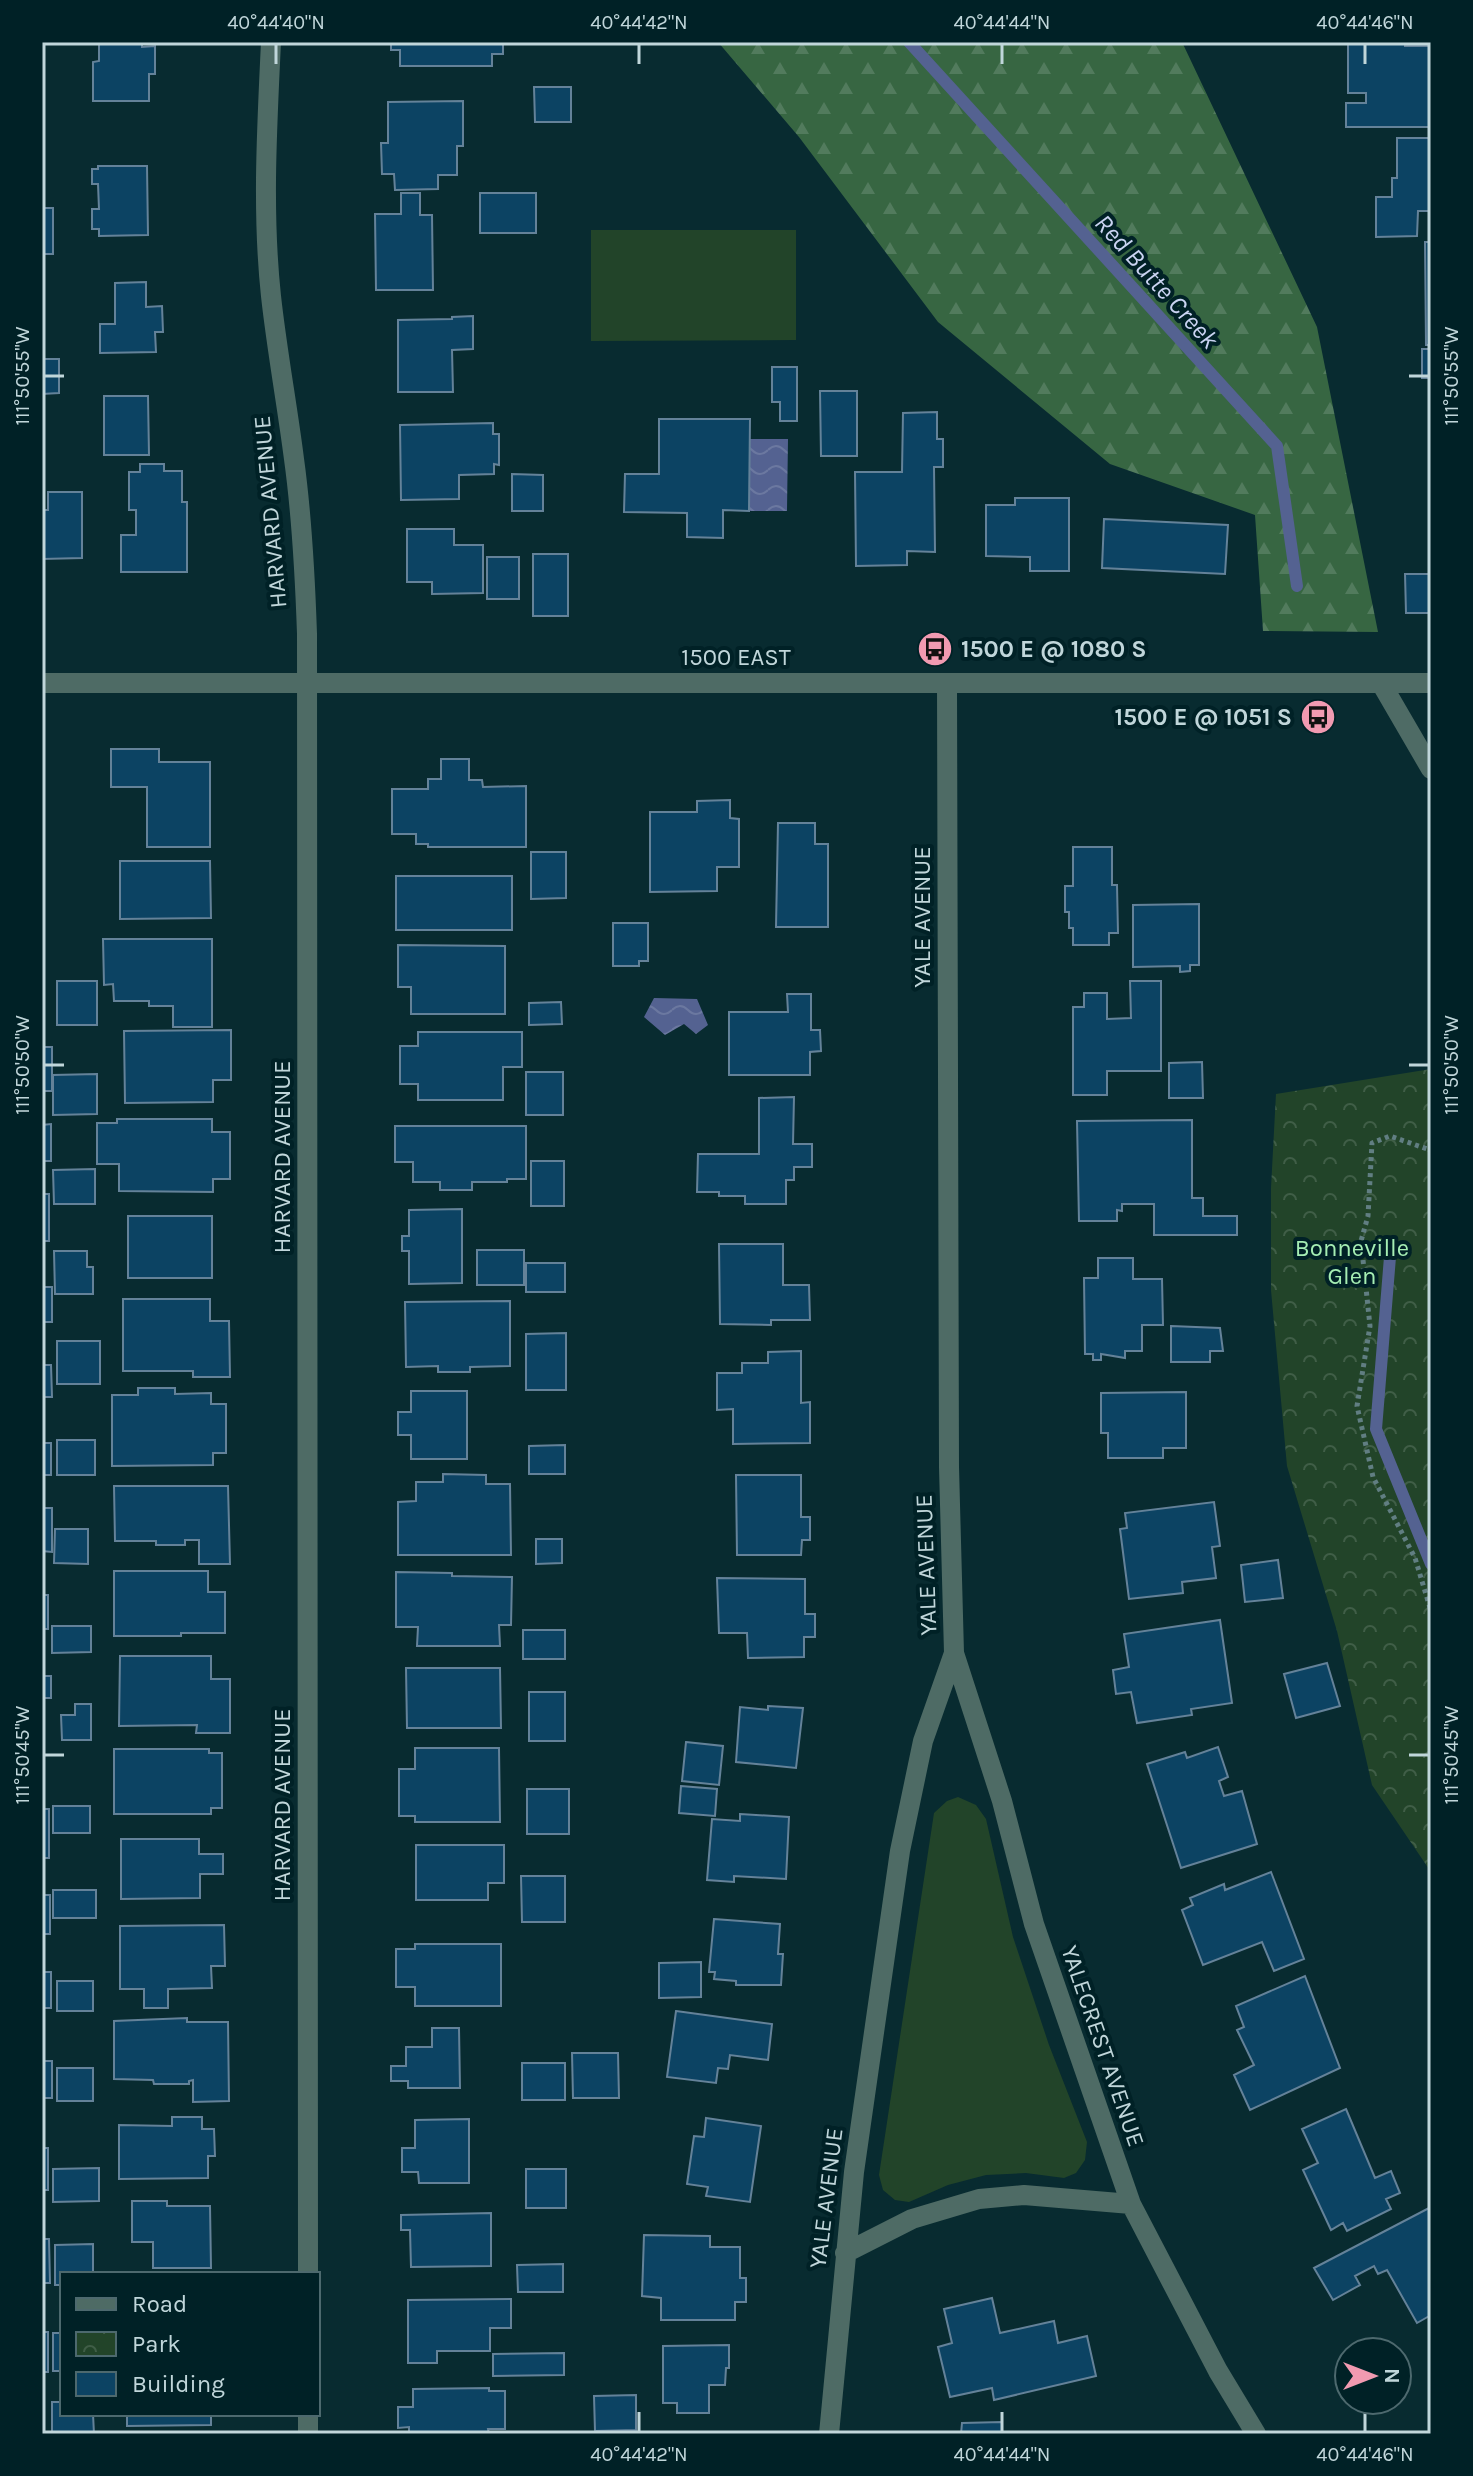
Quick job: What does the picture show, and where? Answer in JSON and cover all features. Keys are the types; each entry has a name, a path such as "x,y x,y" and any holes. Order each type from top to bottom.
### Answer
{"street":[{"name":"HARVARD AVENUE","path":"271,42 266,150 267,237 271,296 304,546 307,683 308,2272"},
{"name":"1500 EAST","path":"42,683 1431,683"},
{"name":"YALE AVENUE","path":"829,2434 854,2172 900,1851 923,1741 954,1653 949,1467 947,683"},
{"path":"1381,683 1431,769"},
{"name":"YALECREST AVENUE","path":"954,1653 1002,1801 1034,1924 1131,2204 1218,2371 1256,2434"},
{"path":"845,2253 912,2219 979,2199 1024,2195 1131,2204"}],"path":[{"path":"1431,1154 1430,1150 1390,1136 1372,1143 1368,1216 1361,1241 1370,1326 1357,1406 1373,1477 1415,1558 1431,1611"},
{"path":"1431,1497 1431,1510"}],"green space":[{"path":"718,42 1182,42 1317,327 1378,632 1263,631 1255,515 1110,464 938,322 799,137"},
{"path":"591,230 796,230 796,340 591,341"},
{"name":"Bonneville Glen","path":"1431,1069 1431,1872 1372,1785 1337,1631 1287,1466 1271,1290 1271,1188 1276,1094"},
{"path":"958,1797 976,1805 986,1819 1013,1937 1049,2045 1087,2142 1085,2160 1076,2173 1064,2178 1026,2173 986,2175 948,2185 909,2202 895,2200 883,2190 879,2175 934,1813 947,1801"}],"water":[{"path":"750,439 788,439 787,511 749,511"},
{"path":"654,998 697,999 708,1025 696,1034 684,1024 665,1035 644,1017"}],"building":[{"path":"99,42 142,42 142,47 155,46 155,74 149,74 149,101 93,101 93,62 99,61"},
{"path":"391,42 503,42 503,54 492,54 492,66 400,66 400,50 391,50"},
{"path":"1348,42 1405,42 1405,46 1431,46 1431,127 1346,127 1346,103 1366,103 1366,93 1348,93"},
{"path":"534,87 571,87 571,122 535,122"},
{"path":"463,101 463,146 457,146 457,175 438,175 438,189 395,190 394,174 382,174 381,143 388,143 388,102"},
{"path":"1397,138 1431,138 1431,211 1418,211 1417,236 1376,237 1376,197 1392,197 1392,178 1397,178"},
{"path":"98,166 147,166 148,235 99,236 99,229 92,229 92,209 99,209 98,184 92,184 92,169 98,169"},
{"path":"401,193 420,193 420,215 432,215 433,290 376,290 375,214 401,214"},
{"path":"480,193 536,193 536,233 480,233"},
{"path":"42,208 53,208 53,254 42,254"},
{"path":"1425,242 1431,242 1431,345 1426,345"},
{"path":"146,282 146,307 162,306 163,332 155,332 156,352 100,353 100,324 115,324 115,283"},
{"path":"473,316 473,349 452,350 453,392 398,392 398,320"},
{"path":"1422,349 1431,349 1431,378 1422,378"},
{"path":"42,359 59,359 59,393 42,394"},
{"path":"772,367 797,367 797,421 780,421 780,402 772,402"},
{"path":"820,391 857,391 857,456 821,456"},
{"path":"104,396 148,396 149,455 104,455"},
{"path":"937,412 937,439 943,439 943,467 934,467 935,552 907,551 907,565 856,566 855,472 902,472 903,413"},
{"path":"659,419 750,419 749,511 723,510 723,538 687,537 687,513 624,512 625,474 659,474"},
{"path":"493,423 493,434 499,434 499,465 494,464 494,474 459,475 459,499 401,500 400,425"},
{"path":"140,464 164,464 164,471 182,471 182,502 187,502 187,572 121,572 121,535 136,535 136,510 129,510 129,472 140,472"},
{"path":"512,474 543,475 543,511 512,511"},
{"path":"48,492 82,492 82,558 42,559 42,510 48,510"},
{"path":"1015,498 1069,498 1069,571 1030,571 1030,557 986,556 986,505 1015,505"},
{"path":"1104,519 1228,525 1225,574 1102,568"},
{"path":"407,529 454,529 454,545 483,545 483,593 432,594 432,582 407,582"},
{"path":"533,554 568,554 568,616 533,616"},
{"path":"487,557 519,557 519,599 487,599"},
{"path":"1405,574 1431,574 1431,613 1406,613"},
{"path":"111,749 159,749 159,762 210,762 210,847 147,847 147,787 111,787"},
{"path":"441,759 469,759 469,780 482,780 483,787 526,786 526,847 428,847 428,844 416,844 416,834 392,834 392,789 428,789 428,779 441,779"},
{"path":"730,800 730,818 739,819 739,867 717,867 717,891 650,892 650,812 697,812 697,801"},
{"path":"778,823 815,823 815,844 828,844 828,927 776,927"},
{"path":"1073,847 1112,847 1112,885 1117,885 1118,933 1109,933 1109,945 1073,945 1073,928 1069,928 1069,912 1065,912 1065,886 1073,886"},
{"path":"531,852 566,852 566,898 531,899"},
{"path":"120,861 210,861 211,918 120,919"},
{"path":"396,876 512,876 512,930 396,930"},
{"path":"1199,904 1199,965 1190,965 1190,971 1180,972 1180,966 1133,967 1133,905"},
{"path":"613,923 648,923 648,961 639,961 639,966 613,966"},
{"path":"103,939 212,939 212,1027 173,1027 173,1006 149,1006 149,1001 114,1001 113,984 104,985"},
{"path":"398,945 505,946 505,1014 411,1014 411,987 398,987"},
{"path":"57,981 97,981 97,1025 57,1025"},
{"path":"1130,981 1161,981 1161,1071 1107,1071 1107,1095 1073,1095 1073,1007 1084,1007 1084,993 1107,993 1107,1019 1131,1018"},
{"path":"787,994 811,994 811,1030 820,1030 821,1051 810,1052 810,1075 729,1075 729,1012 788,1012"},
{"path":"561,1002 562,1024 529,1025 529,1003"},
{"path":"231,1030 231,1080 213,1080 213,1102 125,1103 124,1031"},
{"path":"418,1032 522,1032 522,1067 503,1067 503,1100 418,1100 418,1084 400,1084 400,1046 418,1046"},
{"path":"42,1047 52,1047 52,1091 42,1091"},
{"path":"1202,1062 1203,1098 1169,1098 1169,1063"},
{"path":"526,1072 563,1072 563,1115 526,1115"},
{"path":"97,1074 97,1114 53,1115 53,1075"},
{"path":"794,1097 793,1144 812,1144 812,1167 794,1167 794,1180 786,1180 786,1204 745,1204 745,1196 697,1192 698,1154 759,1154 759,1098"},
{"path":"117,1119 212,1119 212,1132 230,1132 230,1179 213,1179 213,1192 119,1191 119,1164 97,1164 97,1123 117,1123"},
{"path":"1192,1120 1192,1198 1203,1198 1203,1216 1237,1216 1237,1235 1154,1235 1154,1204 1122,1204 1122,1211 1117,1210 1117,1221 1079,1221 1077,1121"},
{"path":"51,1124 51,1161 42,1161 42,1125"},
{"path":"395,1126 526,1126 526,1179 472,1182 472,1190 440,1190 440,1182 413,1182 413,1162 395,1162"},
{"path":"531,1161 564,1161 564,1206 531,1206"},
{"path":"95,1169 95,1204 54,1204 53,1170"},
{"path":"42,1194 49,1194 49,1241 42,1241"},
{"path":"462,1209 462,1283 409,1284 409,1251 402,1251 402,1236 409,1236 409,1210"},
{"path":"128,1216 212,1216 212,1278 128,1278"},
{"path":"719,1244 783,1244 783,1285 809,1285 810,1320 771,1320 771,1325 720,1324"},
{"path":"477,1250 524,1250 524,1285 477,1285"},
{"path":"54,1251 87,1251 87,1267 93,1267 93,1294 55,1294"},
{"path":"1098,1258 1133,1258 1133,1279 1162,1279 1163,1325 1142,1325 1142,1351 1125,1351 1125,1358 1101,1354 1101,1360 1093,1360 1093,1354 1085,1354 1084,1278 1098,1278"},
{"path":"526,1263 565,1263 565,1292 526,1292"},
{"path":"42,1287 52,1287 52,1322 42,1322"},
{"path":"123,1299 210,1299 210,1321 229,1321 230,1377 193,1377 193,1371 123,1371"},
{"path":"510,1301 510,1366 470,1367 470,1372 438,1372 438,1366 406,1367 405,1302"},
{"path":"1171,1326 1220,1328 1223,1351 1210,1351 1210,1362 1171,1362"},
{"path":"566,1333 566,1390 526,1390 526,1334"},
{"path":"57,1341 100,1341 100,1384 57,1384"},
{"path":"801,1351 801,1403 810,1402 810,1443 733,1444 733,1409 717,1410 717,1373 742,1373 742,1363 768,1363 768,1352"},
{"path":"42,1365 51,1365 52,1397 42,1397"},
{"path":"138,1388 175,1388 175,1394 211,1393 211,1404 226,1404 226,1453 213,1453 213,1465 112,1466 112,1395 138,1395"},
{"path":"411,1391 467,1391 467,1459 411,1459 411,1435 398,1435 398,1412 411,1412"},
{"path":"1186,1392 1186,1448 1163,1448 1163,1458 1108,1458 1108,1433 1101,1433 1101,1393"},
{"path":"57,1440 95,1440 95,1475 57,1475"},
{"path":"42,1443 51,1443 51,1475 42,1475"},
{"path":"565,1445 565,1474 529,1474 529,1446"},
{"path":"443,1474 486,1475 486,1484 510,1484 511,1555 398,1555 398,1502 416,1501 416,1482 443,1482"},
{"path":"736,1475 801,1475 801,1517 810,1517 810,1540 802,1540 801,1555 737,1555"},
{"path":"114,1486 228,1486 230,1564 199,1564 199,1540 185,1540 185,1545 115,1541"},
{"path":"1214,1502 1220,1546 1212,1547 1216,1578 1182,1582 1183,1593 1129,1599 1120,1529 1127,1528 1125,1513"},
{"path":"42,1508 52,1508 52,1552 42,1551"},
{"path":"55,1529 88,1529 88,1564 54,1563"},
{"path":"536,1539 562,1539 562,1563 536,1564"},
{"path":"1278,1560 1283,1598 1245,1602 1241,1565"},
{"path":"114,1571 208,1571 208,1592 225,1592 225,1633 114,1636"},
{"path":"396,1572 512,1577 511,1625 499,1625 500,1646 417,1646 418,1627 396,1627"},
{"path":"717,1578 805,1579 805,1614 815,1614 815,1637 804,1637 804,1657 748,1658 747,1633 719,1633"},
{"path":"42,1595 48,1595 48,1629 42,1629"},
{"path":"1220,1620 1232,1703 1191,1709 1192,1715 1137,1723 1131,1692 1116,1694 1113,1670 1129,1667 1124,1634"},
{"path":"52,1626 91,1626 91,1652 52,1653"},
{"path":"523,1630 565,1630 565,1659 523,1659"},
{"path":"120,1656 211,1656 211,1679 230,1679 230,1733 196,1733 197,1725 119,1726"},
{"path":"1327,1663 1340,1706 1296,1718 1284,1674"},
{"path":"406,1668 500,1668 501,1728 407,1728"},
{"path":"42,1676 51,1676 51,1698 42,1698"},
{"path":"529,1692 565,1692 565,1741 529,1741"},
{"path":"75,1704 91,1704 91,1740 62,1740 61,1715 75,1715"},
{"path":"768,1706 803,1708 796,1768 736,1762 740,1707 768,1710"},
{"path":"686,1742 723,1746 719,1785 682,1781"},
{"path":"1218,1747 1228,1777 1219,1781 1224,1796 1242,1791 1257,1844 1181,1868 1147,1764 1185,1752 1187,1758"},
{"path":"415,1748 499,1748 500,1822 415,1822 415,1816 399,1816 399,1769 415,1769"},
{"path":"114,1749 209,1749 209,1753 222,1753 222,1808 211,1808 211,1814 114,1814"},
{"path":"681,1786 717,1789 715,1816 679,1813"},
{"path":"527,1789 569,1789 569,1834 527,1834"},
{"path":"53,1806 90,1806 90,1833 53,1833"},
{"path":"42,1809 49,1809 49,1858 42,1858"},
{"path":"740,1814 789,1817 786,1879 734,1876 734,1882 707,1880 712,1819 740,1821"},
{"path":"121,1839 199,1839 199,1854 223,1854 223,1874 200,1874 200,1898 121,1899"},
{"path":"416,1845 504,1845 504,1883 488,1883 488,1900 416,1900"},
{"path":"1271,1872 1304,1959 1274,1971 1262,1942 1203,1965 1182,1910 1193,1905 1190,1898 1224,1884 1225,1890"},
{"path":"521,1876 565,1876 565,1922 522,1922"},
{"path":"53,1890 96,1890 96,1918 53,1918"},
{"path":"42,1895 50,1895 50,1934 42,1934"},
{"path":"714,1919 780,1924 778,1954 783,1954 781,1985 736,1985 736,1981 714,1979 715,1972 709,1972"},
{"path":"224,1925 225,1966 211,1966 212,1988 168,1989 168,2008 144,2008 144,1989 120,1989 120,1926"},
{"path":"415,1944 501,1944 501,2006 415,2006 415,1987 396,1987 396,1949 415,1949"},
{"path":"701,1962 701,1997 659,1998 659,1963"},
{"path":"42,1972 51,1972 51,2008 42,2008"},
{"path":"1305,1976 1340,2068 1250,2110 1234,2075 1254,2065 1237,2030 1244,2027 1236,2006"},
{"path":"57,1981 93,1981 93,2011 57,2011"},
{"path":"676,2011 772,2024 768,2060 730,2055 728,2069 718,2068 716,2083 667,2077"},
{"path":"187,2018 187,2022 228,2022 229,2101 193,2102 193,2080 189,2084 154,2084 153,2080 114,2079 114,2021"},
{"path":"432,2028 459,2028 460,2088 408,2088 408,2081 391,2081 391,2066 406,2066 406,2047 432,2047"},
{"path":"572,2053 618,2053 619,2098 573,2098"},
{"path":"42,2061 52,2061 52,2098 42,2098"},
{"path":"522,2063 565,2063 565,2100 522,2100"},
{"path":"57,2068 93,2068 93,2101 57,2101"},
{"path":"1346,2109 1375,2178 1391,2171 1400,2193 1386,2199 1391,2209 1347,2231 1343,2223 1331,2230 1303,2170 1318,2163 1302,2129"},
{"path":"172,2117 202,2117 202,2129 214,2129 215,2156 208,2156 208,2178 119,2179 119,2125 172,2126"},
{"path":"706,2118 761,2126 750,2202 706,2196 708,2187 687,2184 694,2136 704,2137"},
{"path":"469,2119 469,2183 419,2183 418,2172 402,2172 402,2148 415,2148 415,2120"},
{"path":"42,2148 48,2148 48,2190 42,2190"},
{"path":"99,2168 99,2201 53,2202 53,2169"},
{"path":"526,2169 566,2169 566,2208 526,2208"},
{"path":"132,2201 167,2201 167,2206 210,2206 211,2268 153,2268 153,2242 132,2242"},
{"path":"1431,2207 1431,2315 1417,2323 1387,2270 1378,2274 1374,2266 1355,2276 1360,2285 1333,2300 1314,2268"},
{"path":"491,2213 491,2266 411,2267 410,2230 401,2230 401,2215"},
{"path":"644,2235 710,2236 710,2247 740,2247 740,2278 746,2278 746,2302 735,2302 735,2320 661,2320 661,2298 642,2296"},
{"path":"42,2239 49,2239 50,2283 42,2283"},
{"path":"93,2244 93,2272 60,2272 60,2285 55,2285 55,2245"},
{"path":"563,2264 563,2292 518,2292 517,2265"},
{"path":"992,2298 1000,2333 1054,2321 1058,2343 1087,2336 1096,2376 994,2400 992,2388 950,2397 938,2347 952,2343 944,2309"},
{"path":"511,2299 511,2328 490,2328 490,2351 437,2351 437,2363 408,2363 408,2300"},
{"path":"42,2332 48,2332 48,2372 42,2372"},
{"path":"53,2333 60,2333 60,2371 53,2371"},
{"path":"729,2345 725,2385 709,2385 709,2413 677,2413 677,2403 663,2403 663,2346"},
{"path":"564,2353 564,2375 493,2376 493,2354"},
{"path":"489,2388 489,2391 505,2391 505,2429 488,2429 489,2434 409,2434 409,2427 398,2428 398,2407 413,2407 413,2389"},
{"path":"636,2395 636,2430 595,2431 594,2396"},
{"path":"52,2402 60,2402 60,2416 93,2416 94,2434 52,2434"},
{"path":"127,2416 211,2416 211,2425 127,2426"},
{"path":"1002,2422 1002,2434 961,2434 962,2423"},
{"path":"625,2432 625,2434 588,2434"}],"waterway":[{"name":"Red Butte Creek","path":"909,42 1277,446 1297,586"},
{"path":"1390,1257 1376,1429 1431,1564"}],"place":[{"name":"1500 E @ 1080 S","path":"935,649"},
{"name":"1500 E @ 1051 S","path":"1318,717"}]}
